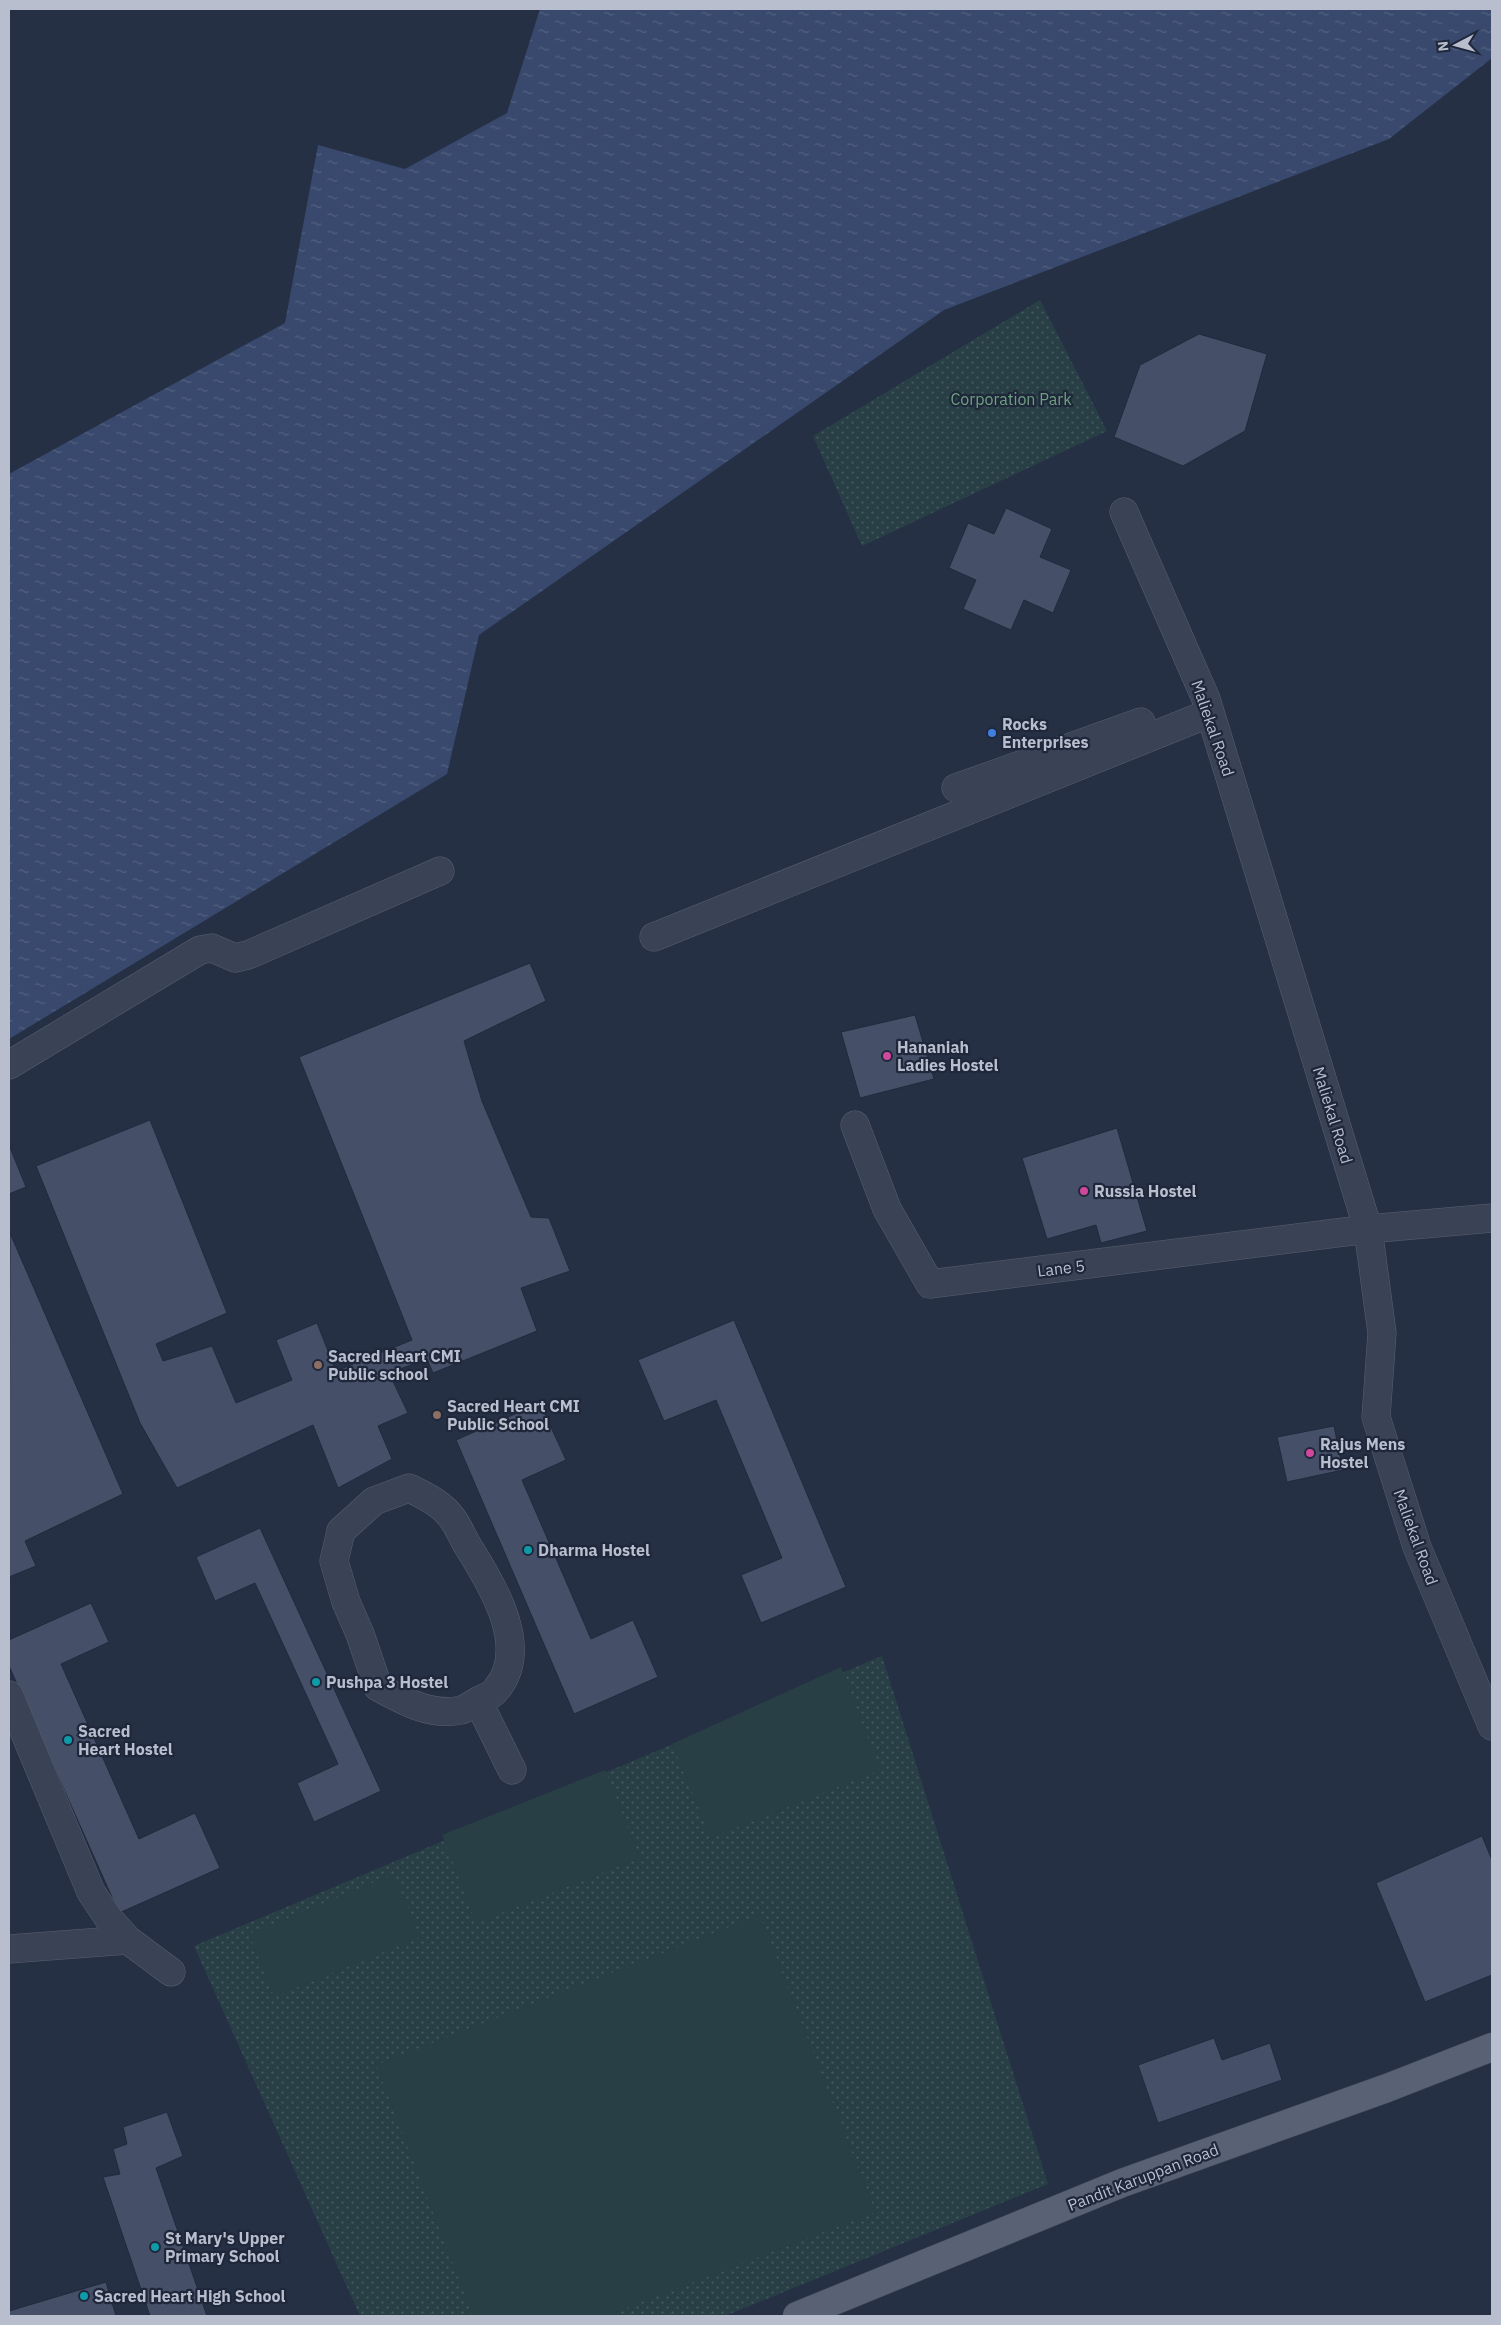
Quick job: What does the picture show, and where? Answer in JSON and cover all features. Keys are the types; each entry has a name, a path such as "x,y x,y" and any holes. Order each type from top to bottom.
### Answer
{"main road":[{"name":"Pandit Karuppan Road","path":"797,2316 1122,2183 1378,2091 1492,2047"}],"street":[{"name":"Maliekal Road","path":"1124,512 1208,706 1368,1229 1382,1333 1376,1417 1417,1547 1492,1726"},
{"path":"956,788 1208,706"},
{"path":"654,937 1208,706"},
{"path":"9,1065 200,950 212,948 235,958 248,955 440,871"},
{"name":"Lane 5","path":"855,1125 888,1209 930,1284 1368,1229"},
{"path":"1368,1229 1492,1218"},
{"path":"409,1488 433,1500 452,1518 484,1571 507,1623 510,1644 510,1668 494,1692 478,1701 462,1710 446,1711 413,1706 378,1688 360,1634 346,1602 334,1561 341,1531 374,1501 409,1488"},
{"path":"9,1695 91,1892 109,1919 128,1940 171,1972"},
{"path":"478,1701 512,1770"},
{"path":"9,1949 128,1940"}],"green space":[{"name":"Corporation Park","path":"1040,300 1107,431 862,546 813,436"},
{"path":"882,1656 1048,2184 725,2316 360,2316 194,1946"},
{"path":"841,1667 880,1770 711,1838 672,1744"},
{"path":"605,1770 640,1858 476,1923 442,1835"},
{"path":"394,1874 420,1937 274,1997 249,1934"},
{"path":"760,1915 875,2212 606,2316 473,2316 376,2065"}],"water":[{"path":"540,9 1492,9 1492,58 1389,139 944,310 479,635 447,774 9,1039 9,474 285,323 318,145 405,169 507,113"}],"building":[{"path":"1199,334 1267,354 1245,431 1183,466 1114,437 1140,365"},
{"path":"1006,508 1052,529 1040,557 1071,570 1053,613 1024,600 1011,630 963,609 976,580 949,568 968,523 994,534"},
{"name":"Sacred Heart CMI Public School","path":"530,963 546,1001 464,1041 482,1101 531,1217 549,1218 570,1271 521,1288 537,1331 433,1373 427,1359 389,1373 408,1413 378,1426 392,1459 338,1488 313,1425 177,1488 140,1423 36,1166 150,1120 227,1313 156,1344 163,1361 212,1346 236,1403 292,1380 276,1340 317,1323 336,1371 412,1340 299,1057"},
{"name":"Hananiah Ladies Hostel","path":"915,1015 934,1079 860,1098 841,1032"},
{"name":"Russia Hostel","path":"1117,1128 1147,1231 1101,1243 1096,1225 1047,1239 1022,1158"},
{"path":"9,1145 26,1187 9,1194"},
{"path":"10,1233 123,1494 25,1541 36,1566 9,1577"},
{"path":"734,1320 846,1587 761,1623 741,1575 782,1558 716,1400 664,1421 638,1360"},
{"name":"Dharma Hostel","path":"540,1403 566,1460 522,1480 591,1639 633,1620 658,1677 574,1714 456,1440"},
{"name":"Rajus Mens Hostel","path":"1334,1426 1343,1470 1287,1482 1277,1437"},
{"name":"Pushpa 3 Hostel","path":"260,1528 381,1791 314,1822 297,1783 338,1764 255,1583 215,1601 196,1557"},
{"name":"Sacred Heart Hostel","path":"91,1603 109,1642 61,1664 139,1839 195,1813 220,1868 119,1913 9,1666 9,1640"},
{"path":"1482,1836 1492,1860 1492,1975 1425,2002 1376,1883"},
{"path":"1214,2038 1222,2060 1270,2043 1282,2080 1158,2123 1138,2065"},
{"name":"St Mary's Upper Primary School","path":"167,2112 183,2156 156,2168 207,2316 150,2316 103,2177 120,2174 113,2149 127,2144 123,2127"},
{"name":"Sacred Heart High School","path":"106,2282 116,2316 9,2316 9,2311"}],"place":[{"name":"Rocks Enterprises","path":"992,733"},
{"name":"Hananiah Ladies Hostel","path":"887,1056"},
{"name":"Russia Hostel","path":"1084,1191"},
{"name":"Sacred Heart CMI Public school","path":"318,1365"},
{"name":"Sacred Heart CMI Public School","path":"437,1415"},
{"name":"Rajus Mens Hostel","path":"1310,1453"},
{"name":"Dharma Hostel","path":"528,1550"},
{"name":"Pushpa 3 Hostel","path":"316,1682"},
{"name":"Sacred Heart Hostel","path":"68,1740"},
{"name":"St Mary's Upper Primary School","path":"155,2247"},
{"name":"Sacred Heart High School","path":"84,2296"}]}
